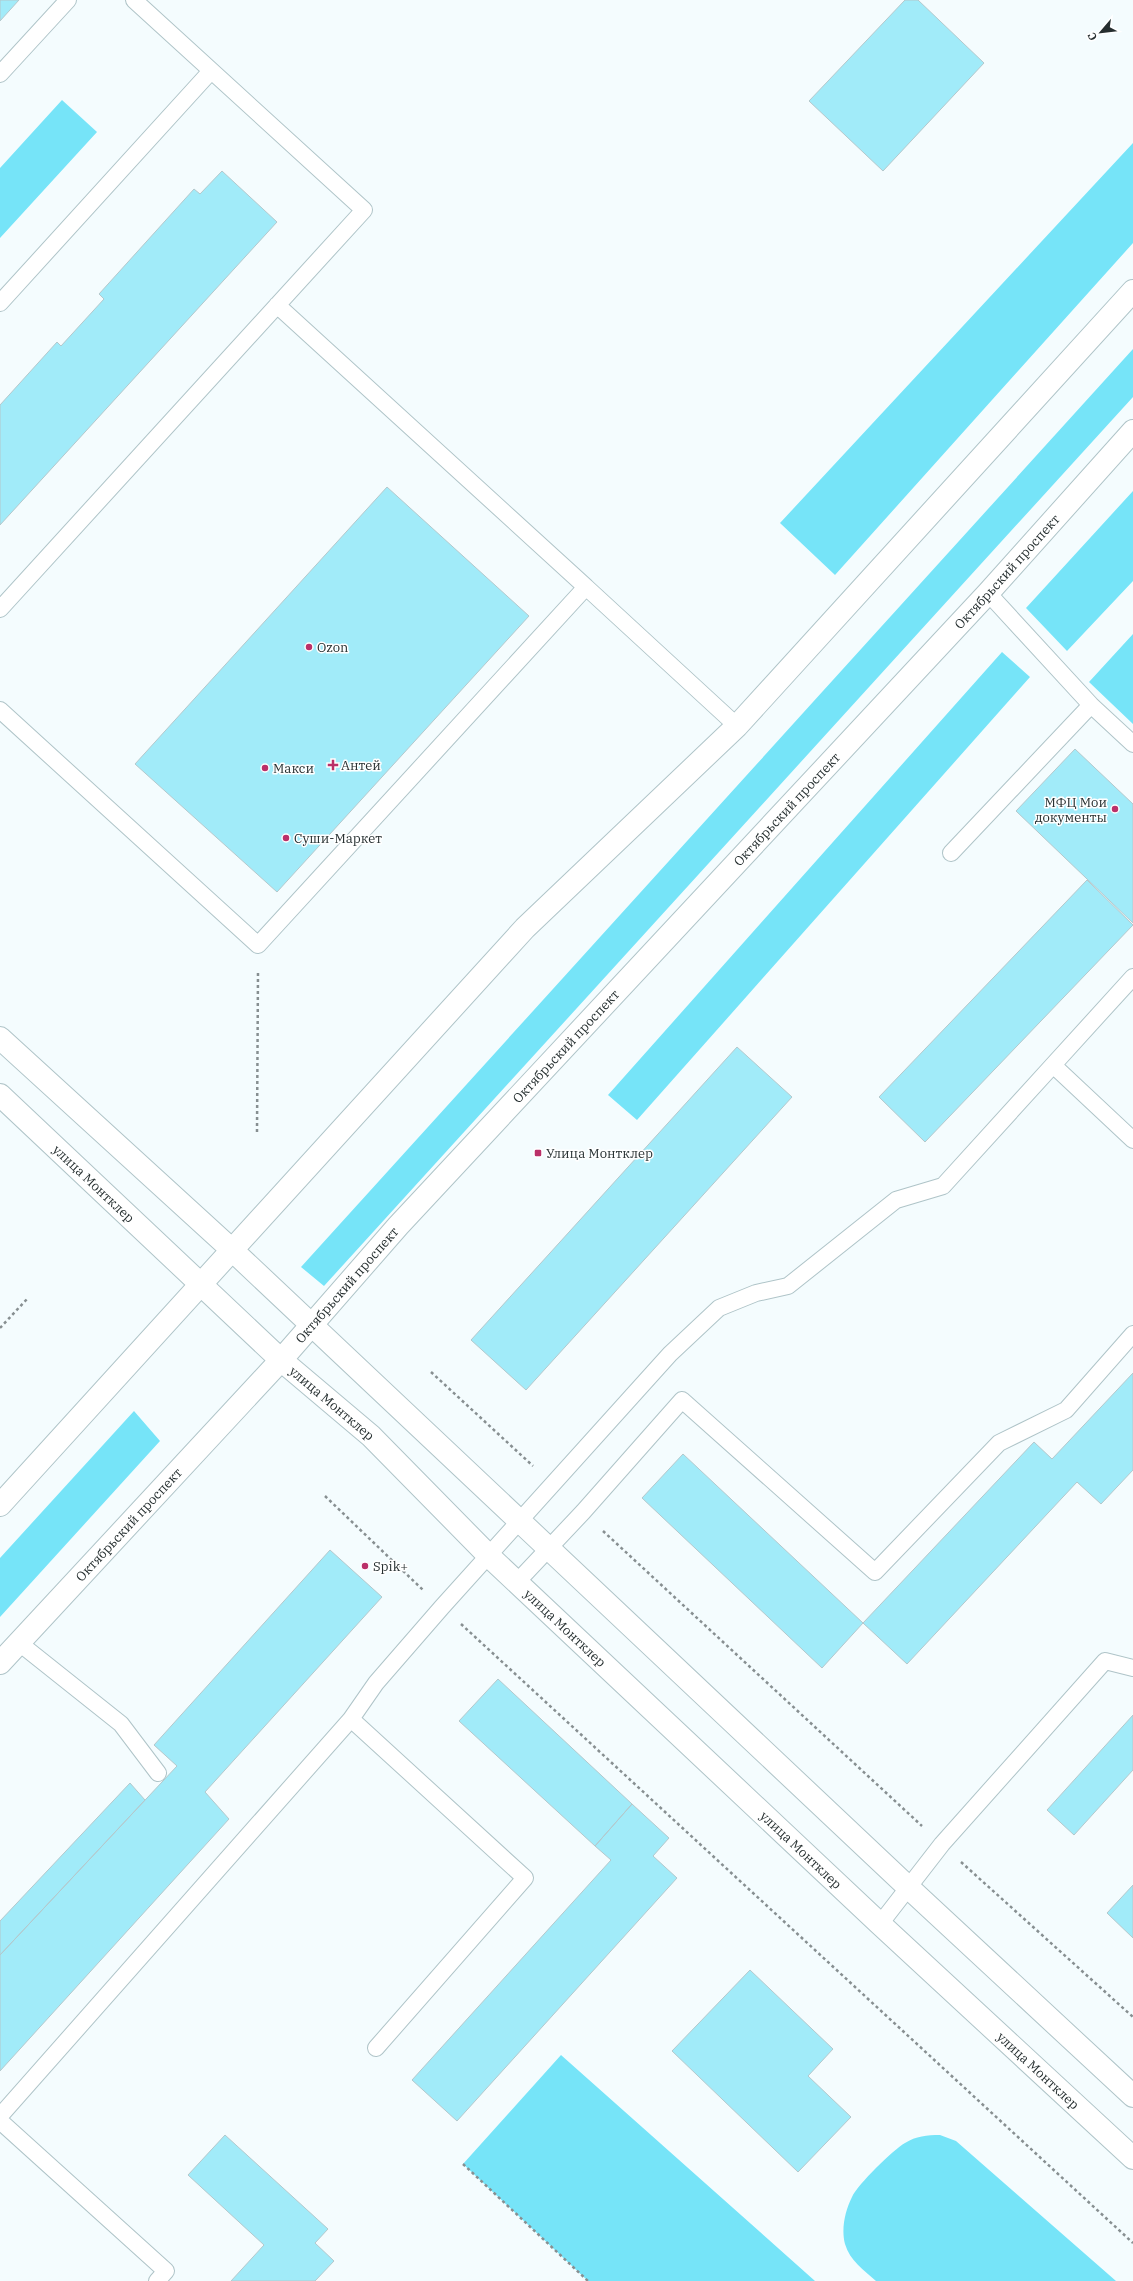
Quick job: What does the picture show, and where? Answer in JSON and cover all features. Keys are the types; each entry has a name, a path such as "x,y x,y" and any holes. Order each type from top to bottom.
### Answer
{"main road":[{"path":"0,1505 231,1249 317,1158 525,928 737,726 1133,291"},
{"name":"Октябрьский проспект","path":"0,1662 281,1360 403,1220 988,593 1133,431"},
{"path":"0,1038 231,1249 519,1522 1133,2096"},
{"name":"улица Монтклер","path":"0,1095 281,1360 371,1436 517,1582 880,1924 1133,2158"}],"lane":[{"path":"0,74 68,0"},
{"path":"0,609 364,210 134,0"},
{"path":"0,303 211,71"},
{"path":"277,305 737,726"},
{"path":"0,710 258,945 586,587"},
{"path":"988,593 1091,704 1133,744"},
{"path":"951,853 1091,704"},
{"path":"0,2116 351,1719 376,1683 442,1607 670,1354 719,1308 756,1293 788,1286 896,1200 943,1186 1133,977"},
{"path":"1053,1066 1133,1140"},
{"path":"517,1582 583,1512 682,1400 875,1572 999,1443 1066,1410 1133,1334"},
{"path":"18,1642 121,1724 158,1773"},
{"path":"880,1924 942,1844 1105,1661 1133,1668"},
{"path":"351,1719 525,1878 376,2048"},
{"path":"0,2121 166,2270 157,2281"}],"path":[{"path":"257,1132 258,945"},
{"path":"0,1328 28,1298"},
{"path":"431,1372 552,1485"},
{"path":"324,1496 442,1607 1133,2243"},
{"path":"583,1512 942,1844 1133,2017"},
{"path":"463,2164 588,2281"}],"shaded area":[{"path":"62,100 97,132 0,238 0,168"},
{"path":"1133,143 1133,243 835,575 780,523"},
{"path":"1133,349 1133,397 324,1286 301,1267"},
{"path":"1133,491 1133,581 1067,651 1026,608"},
{"path":"1133,634 1133,724 1089,682"},
{"path":"1002,652 1030,677 637,1120 608,1095"},
{"path":"134,1411 160,1441 0,1617 0,1558"},
{"path":"561,2055 815,2281 588,2281 463,2164"},
{"path":"940,2135 956,2141 1116,2281 876,2281 854,2260 845,2244 843,2232 846,2214 852,2197 868,2176 900,2147 917,2137"}],"building":[{"path":"0,0 19,0 0,21"},
{"path":"905,0 918,0 984,63 883,171 809,101"},
{"path":"222,171 277,222 0,525 0,405 57,342 61,346 104,299 99,294 194,189 200,194"},
{"path":"387,487 529,616 277,892 135,764"},
{"path":"1075,749 1133,804 1133,923 1016,811"},
{"path":"1087,880 1133,925 925,1142 879,1097"},
{"path":"737,1047 792,1097 526,1390 471,1340"},
{"path":"1133,1373 1133,1470 1101,1504 1077,1482 907,1664 863,1623 1034,1442 1052,1459"},
{"path":"683,1454 863,1623 822,1668 642,1498"},
{"path":"330,1550 382,1597 205,1792 229,1819 0,2071 0,1955 177,1766 154,1745"},
{"path":"498,1679 632,1804 595,1846 459,1721"},
{"path":"1133,1715 1133,1770 1074,1835 1047,1810"},
{"path":"130,1783 145,1800 0,1955 0,1921"},
{"path":"632,1804 669,1838 653,1856 677,1878 457,2121 412,2080 611,1860 595,1846"},
{"path":"1133,1885 1133,1938 1107,1913"},
{"path":"750,1970 833,2049 808,2076 851,2117 798,2172 672,2051"},
{"path":"225,2135 328,2229 315,2243 334,2261 315,2281 231,2281 264,2245 188,2175"}],"place":[{"name":"Ozon","path":"309,647"},
{"name":"Антей","path":"333,765"},
{"name":"Макси","path":"265,768"},
{"name":"МФЦ Мои документы","path":"1115,809"},
{"name":"Суши-Маркет","path":"286,838"},
{"name":"Улица Монтклер","path":"538,1153"},
{"name":"Spik+","path":"365,1566"}]}
